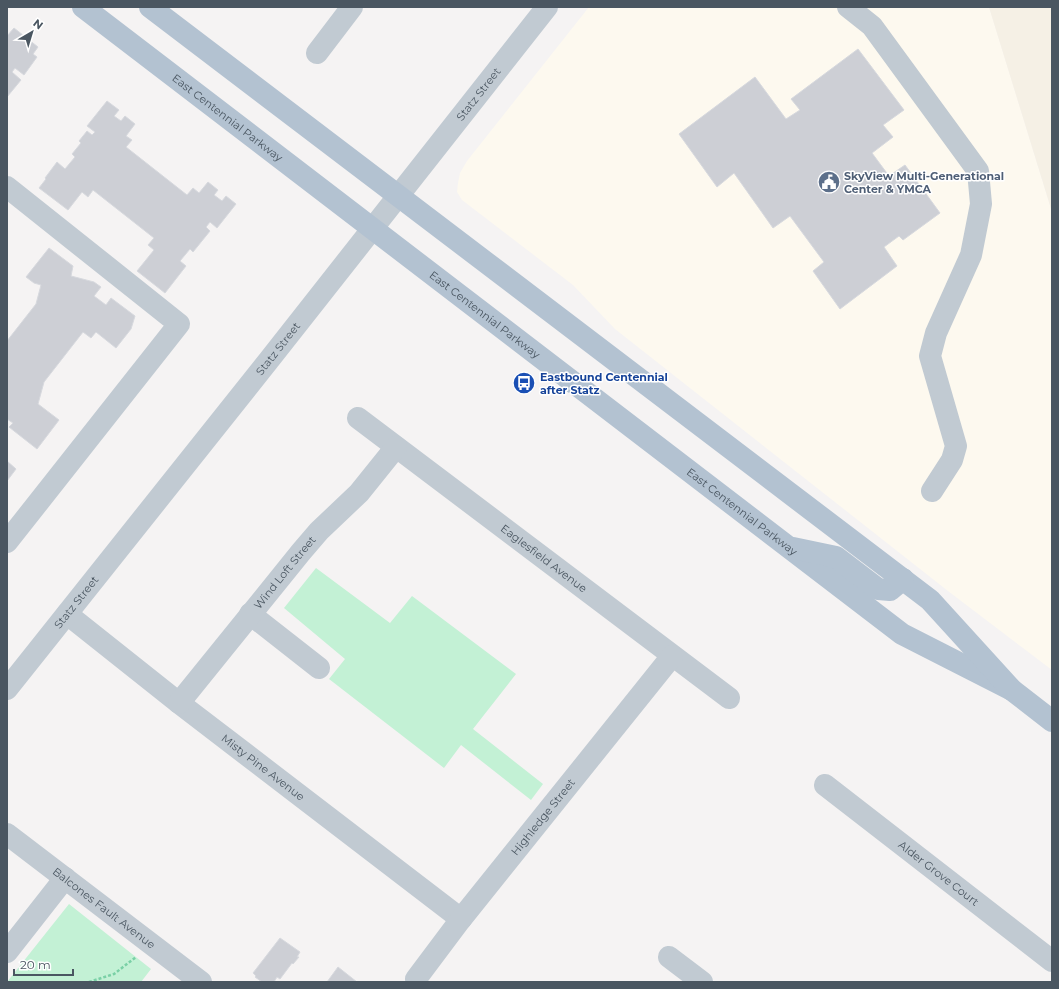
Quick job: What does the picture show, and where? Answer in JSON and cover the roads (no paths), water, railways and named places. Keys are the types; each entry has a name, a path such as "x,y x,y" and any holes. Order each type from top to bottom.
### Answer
{"main road":[{"name":"East Centennial Parkway","path":"83,7 902,634 1012,690 1052,720"},
{"name":"East Centennial Parkway","path":"150,7 930,600 1012,690"},
{"path":"788,547 836,557 878,589 890,590 903,580"}],"street":[{"path":"317,53 352,7"},
{"name":"Statz Street","path":"7,689 547,7"},
{"path":"848,7 872,26 978,170 980,204 971,255 936,333 930,356 956,446 952,460 932,491"},
{"path":"7,187 179,324 7,542"},
{"name":"Eaglesfield Avenue","path":"358,418 729,698"},
{"name":"Wind Loft Street","path":"179,703 319,531 359,493 396,447"},
{"name":"Misty Pine Avenue","path":"67,614 179,703 461,919"},
{"path":"250,614 320,668"},
{"name":"Highledge Street","path":"416,979 461,919 672,656"},
{"name":"Alder Grove Court","path":"825,785 1052,961"},
{"name":"Balcones Fault Avenue","path":"7,834 201,982"},
{"path":"7,952 65,878"},
{"path":"669,956 702,982"}],"place":[{"name":"SkyView Multi-Generational Center & YMCA","path":"829,182"},
{"name":"Eastbound Centennial after Statz","path":"524,383"}]}
